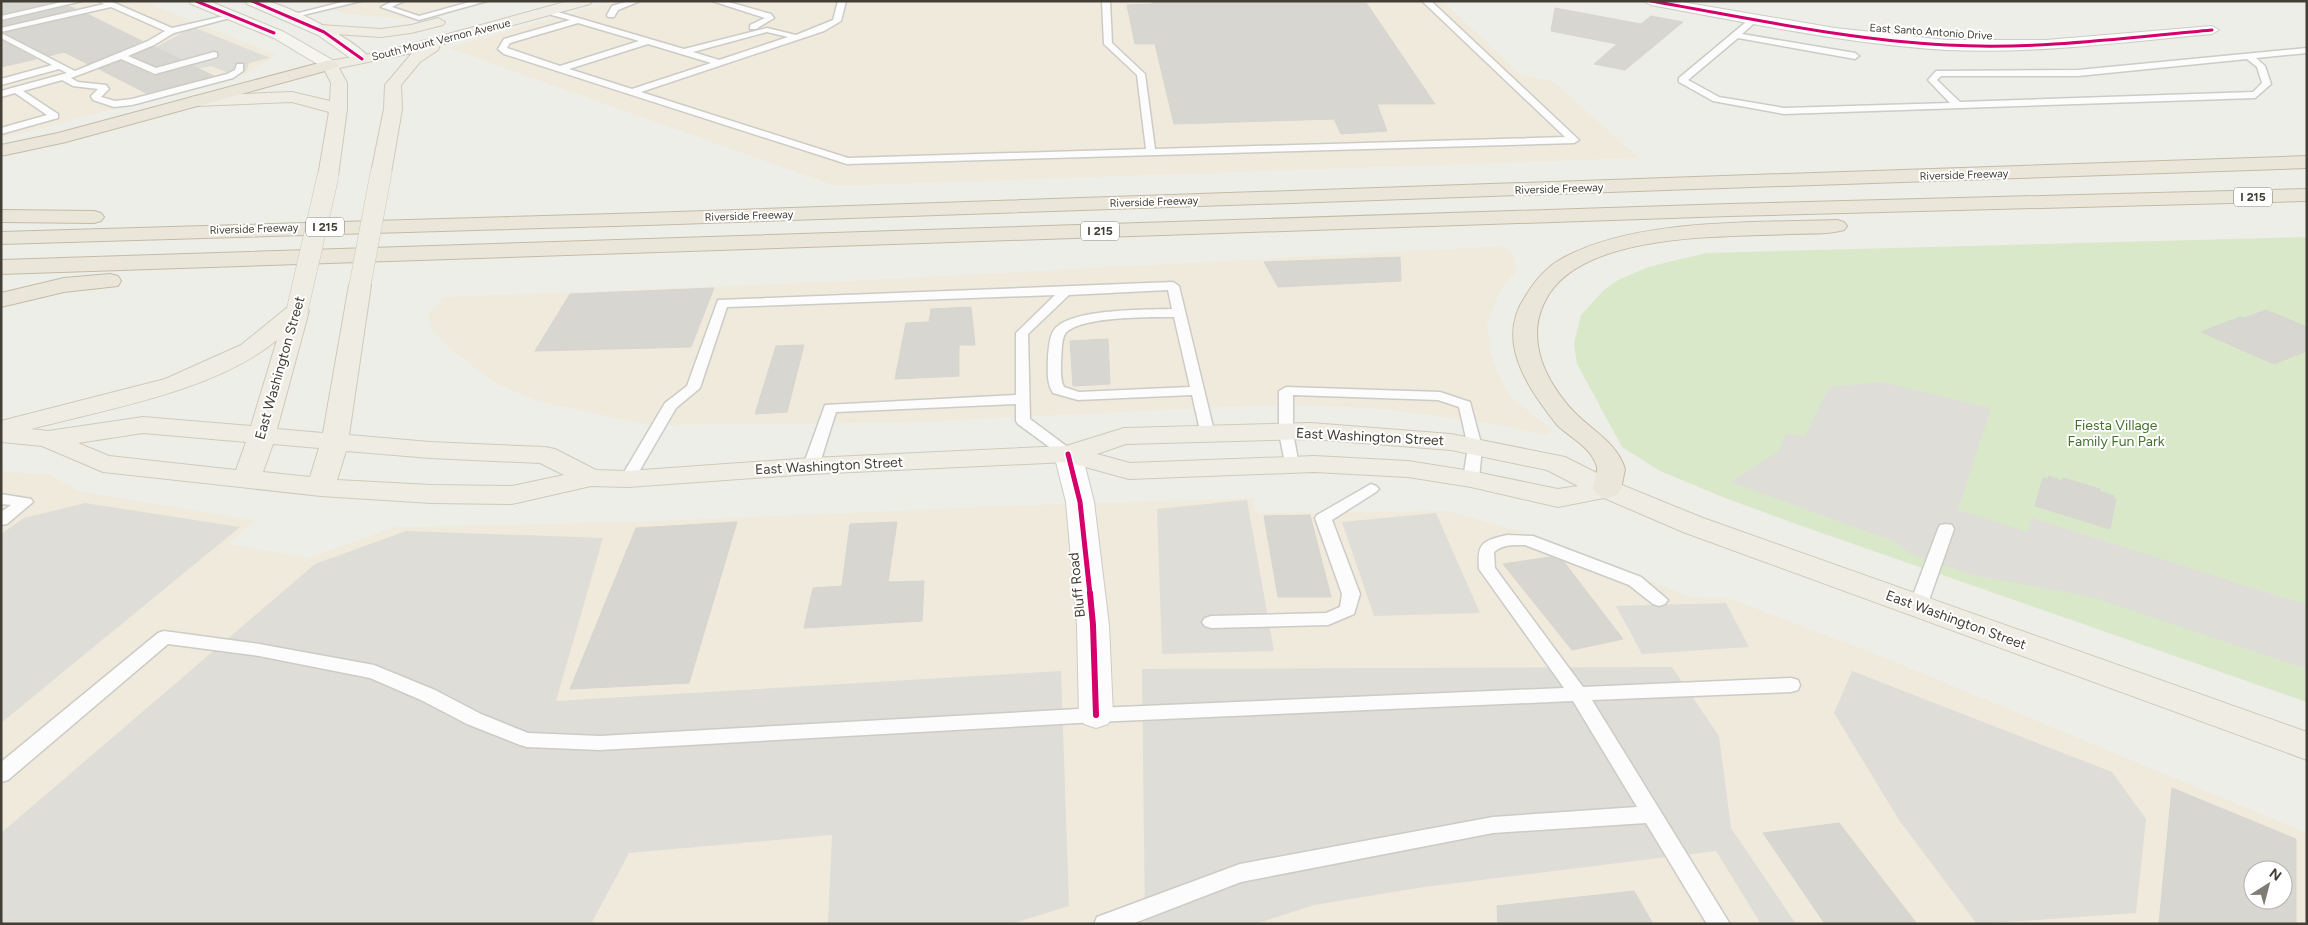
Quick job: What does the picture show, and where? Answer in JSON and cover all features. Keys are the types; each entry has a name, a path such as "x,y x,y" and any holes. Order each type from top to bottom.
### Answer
{"highway":[{"path":"1,151 60,138 330,65"},
{"path":"1,162 60,138"},
{"name":"Riverside Freeway","path":"1,238 648,219 2307,162"},
{"name":"Riverside Freeway","path":"1,267 1738,210 2307,195"},
{"path":"1607,489 1612,469 1600,446 1562,415 1540,386 1524,350 1524,320 1535,294 1557,272 1588,254 1635,240 1690,233 2152,211 2199,199"},
{"path":"1,216 255,218 520,212 648,219"},
{"path":"1,300 41,289 88,282 569,249"}],"main road":[{"path":"196,1 279,35 330,65"},
{"path":"252,1 291,16 344,44 393,86"},
{"name":"South Mount Vernon Avenue","path":"330,65 486,29 585,1"},
{"name":"South Mount Vernon Avenue","path":"359,57 393,41 522,4"},
{"path":"320,30 392,33 488,5"},
{"path":"321,487 335,441 349,344 394,109 393,86 411,60 423,51 486,29"},
{"name":"East Washington Street","path":"330,65 339,83 338,109 328,176 297,311 262,436 247,478 321,487 431,494 512,495 591,478 628,479 811,466 1068,454 1124,436 1311,432 1390,436 1451,442 1554,463 1607,489 1693,525 2307,746"},
{"path":"197,101 292,97 307,99 338,109"},
{"path":"1,429 174,384 250,350 297,311"},
{"name":"East Washington Street","path":"48,440 143,425 430,450 545,454 591,478"},
{"path":"1,434 48,440 104,464 247,478"},
{"name":"East Washington Street","path":"1068,454 1130,471 1314,464 1408,469 1471,479 1558,498 1607,489"}],"street":[{"name":"East Santo Antonio Drive","path":"1651,1 1895,41 2001,46 2212,30"},
{"name":"Bluff Road","path":"1068,454 1080,502 1093,625 1096,715"}],"lane":[{"path":"1,18 78,1"},
{"path":"103,1 171,31"},
{"path":"326,1 337,6"},
{"path":"291,16 357,1"},
{"path":"400,1 385,7 419,18 488,5"},
{"path":"610,15 615,8 636,1"},
{"path":"716,1 770,18 753,26"},
{"path":"632,92 798,37 837,21 842,1"},
{"path":"1106,1 1108,44 1140,74 1151,153"},
{"path":"579,20 507,41 503,44 502,49 847,161 1574,140 1426,1"},
{"path":"1,30 112,5"},
{"path":"1,7 17,14"},
{"path":"551,12 720,63"},
{"path":"1,94 63,77 76,79 151,43 171,31 234,16"},
{"path":"1755,19 1682,80 1716,99 1784,111 2254,95 2267,84 2261,66 2249,56"},
{"path":"683,52 767,30 798,37"},
{"path":"1,36 59,66 76,79"},
{"path":"1736,36 1855,56"},
{"path":"560,69 648,41"},
{"path":"1960,106 1932,80 1939,73 2078,73 2307,50"},
{"path":"121,56 155,70 214,55"},
{"path":"1,82 59,66"},
{"path":"76,79 76,87 78,89 96,96 101,101 114,104 132,102 237,74 241,69 240,66"},
{"path":"1,131 55,116 16,90"},
{"path":"628,479 670,406 693,388 722,302 1174,286 1208,434"},
{"path":"1066,291 1022,333 1023,421 1068,454"},
{"path":"1180,313 1106,316 1075,321 1060,330 1057,337 1055,384 1058,390 1078,396 1198,391"},
{"path":"1291,465 1286,433 1286,390 1440,396 1465,405 1475,447 1471,479"},
{"path":"811,466 830,408 1024,399"},
{"path":"1211,622 1328,619 1348,610 1351,594 1323,518 1371,489"},
{"path":"1,499 25,502 1,520"},
{"path":"1918,606 1946,529"},
{"path":"1659,600 1634,581 1527,540 1507,540 1494,543 1486,550 1487,569 1579,695 1719,924"},
{"path":"1,774 164,637 259,650 374,672 428,695 474,719 527,740 600,743 1096,715 1791,685"},
{"path":"1105,924 1240,873 1493,825 1652,814"}],"shaded area":[{"path":"1,1 143,1 277,55 246,74 1,139"},
{"path":"308,1 498,1 419,20 346,14"},
{"path":"615,1 1443,1 1521,75 1553,81 1639,158 835,186 448,48"},
{"path":"193,27 270,58 249,63 246,71 236,76 211,66 197,69 185,64 128,79 104,68 160,45"},
{"path":"1505,246 1514,258 1517,270 1500,291 1487,324 1490,352 1500,377 1511,397 1553,431 1546,435 1500,425 1383,409 1303,405 895,423 648,425 538,401 495,383 450,349 431,329 428,316 443,297 829,282"},
{"path":"1881,382 1991,408 1958,510 2028,532 2032,518 2307,605 2307,669 2092,597 1972,575 1909,553 1893,541 1730,482 1778,452 1786,434 1805,436 1829,387"},
{"path":"1,471 50,475 79,491 255,521 228,544 308,558 395,527 635,522 1030,505 1253,498 1256,513 1447,511 1538,536 1690,597 1728,598 1876,654 2307,833 2307,924 1,924"},
{"path":"1247,500 1274,651 1162,654 1157,509"},
{"path":"85,503 240,527 1,723 1,534 24,518"},
{"path":"1436,513 1480,613 1374,616 1342,522"},
{"path":"406,531 603,538 556,701 1061,671 1069,906 1011,924 828,924 832,835 629,853 591,924 1,924 1,833 315,564"},
{"path":"1726,603 1749,647 1642,654 1616,606"},
{"path":"1672,667 1719,736 1731,828 1796,924 1761,924 1716,851 1424,887 1314,905 1255,924 1145,924 1142,669"},
{"path":"1852,671 2112,772 2146,819 2136,913 1977,924 1899,820 1834,713"}],"green space":[{"name":"Fiesta Village Family Fun Park","path":"2307,237 2307,702 1796,524 1725,498 1660,471 1622,447 1577,364 1574,344 1581,315 1604,290 1618,280 1648,267 1706,253"}],"building":[{"path":"1,1 57,1 1,14"},
{"path":"1152,1 1365,1 1435,104 1377,104 1387,131 1341,134 1334,119 1174,124 1155,44 1135,44 1127,5 1152,4"},
{"path":"69,6 75,9 1,26 1,22"},
{"path":"1555,8 1641,24 1651,16 1683,22 1625,70 1594,64 1617,44 1551,31"},
{"path":"87,14 142,41 88,64 64,52 49,56 5,33"},
{"path":"1,40 36,59 1,67"},
{"path":"154,47 180,59 156,66 133,56"},
{"path":"121,61 154,76 193,66 214,76 146,93 99,69"},
{"path":"1400,257 1401,281 1278,287 1264,262"},
{"path":"714,288 691,347 535,351 570,294"},
{"path":"971,307 975,345 959,345 959,376 895,379 906,323 929,322 931,309"},
{"path":"2266,310 2307,327 2307,351 2274,364 2201,332 2240,317 2244,318"},
{"path":"1108,339 1110,384 1073,386 1070,341"},
{"path":"804,345 787,412 755,414 776,346"},
{"path":"2049,476 2062,481 2063,478 2100,489 2099,491 2114,496 2113,499 2116,499 2110,529 2035,506 2043,478 2048,479"},
{"path":"1310,515 1331,597 1278,597 1264,516"},
{"path":"737,522 689,683 570,689 636,528"},
{"path":"897,522 888,582 924,581 922,621 804,628 813,588 842,586 850,524"},
{"path":"1550,557 1564,562 1623,639 1572,650 1503,564"},
{"path":"2172,788 2296,839 2296,924 2159,924"},
{"path":"1839,823 1917,924 1825,924 1763,833"},
{"path":"1634,891 1653,924 1498,924 1497,906"}],"cycle path":[{"path":"196,1 274,33"},
{"path":"252,1 324,32 362,59"},
{"path":"1651,1 1835,33 1947,45 2013,46 2212,30"},
{"path":"1068,454 1080,502 1093,625 1096,715"}]}
